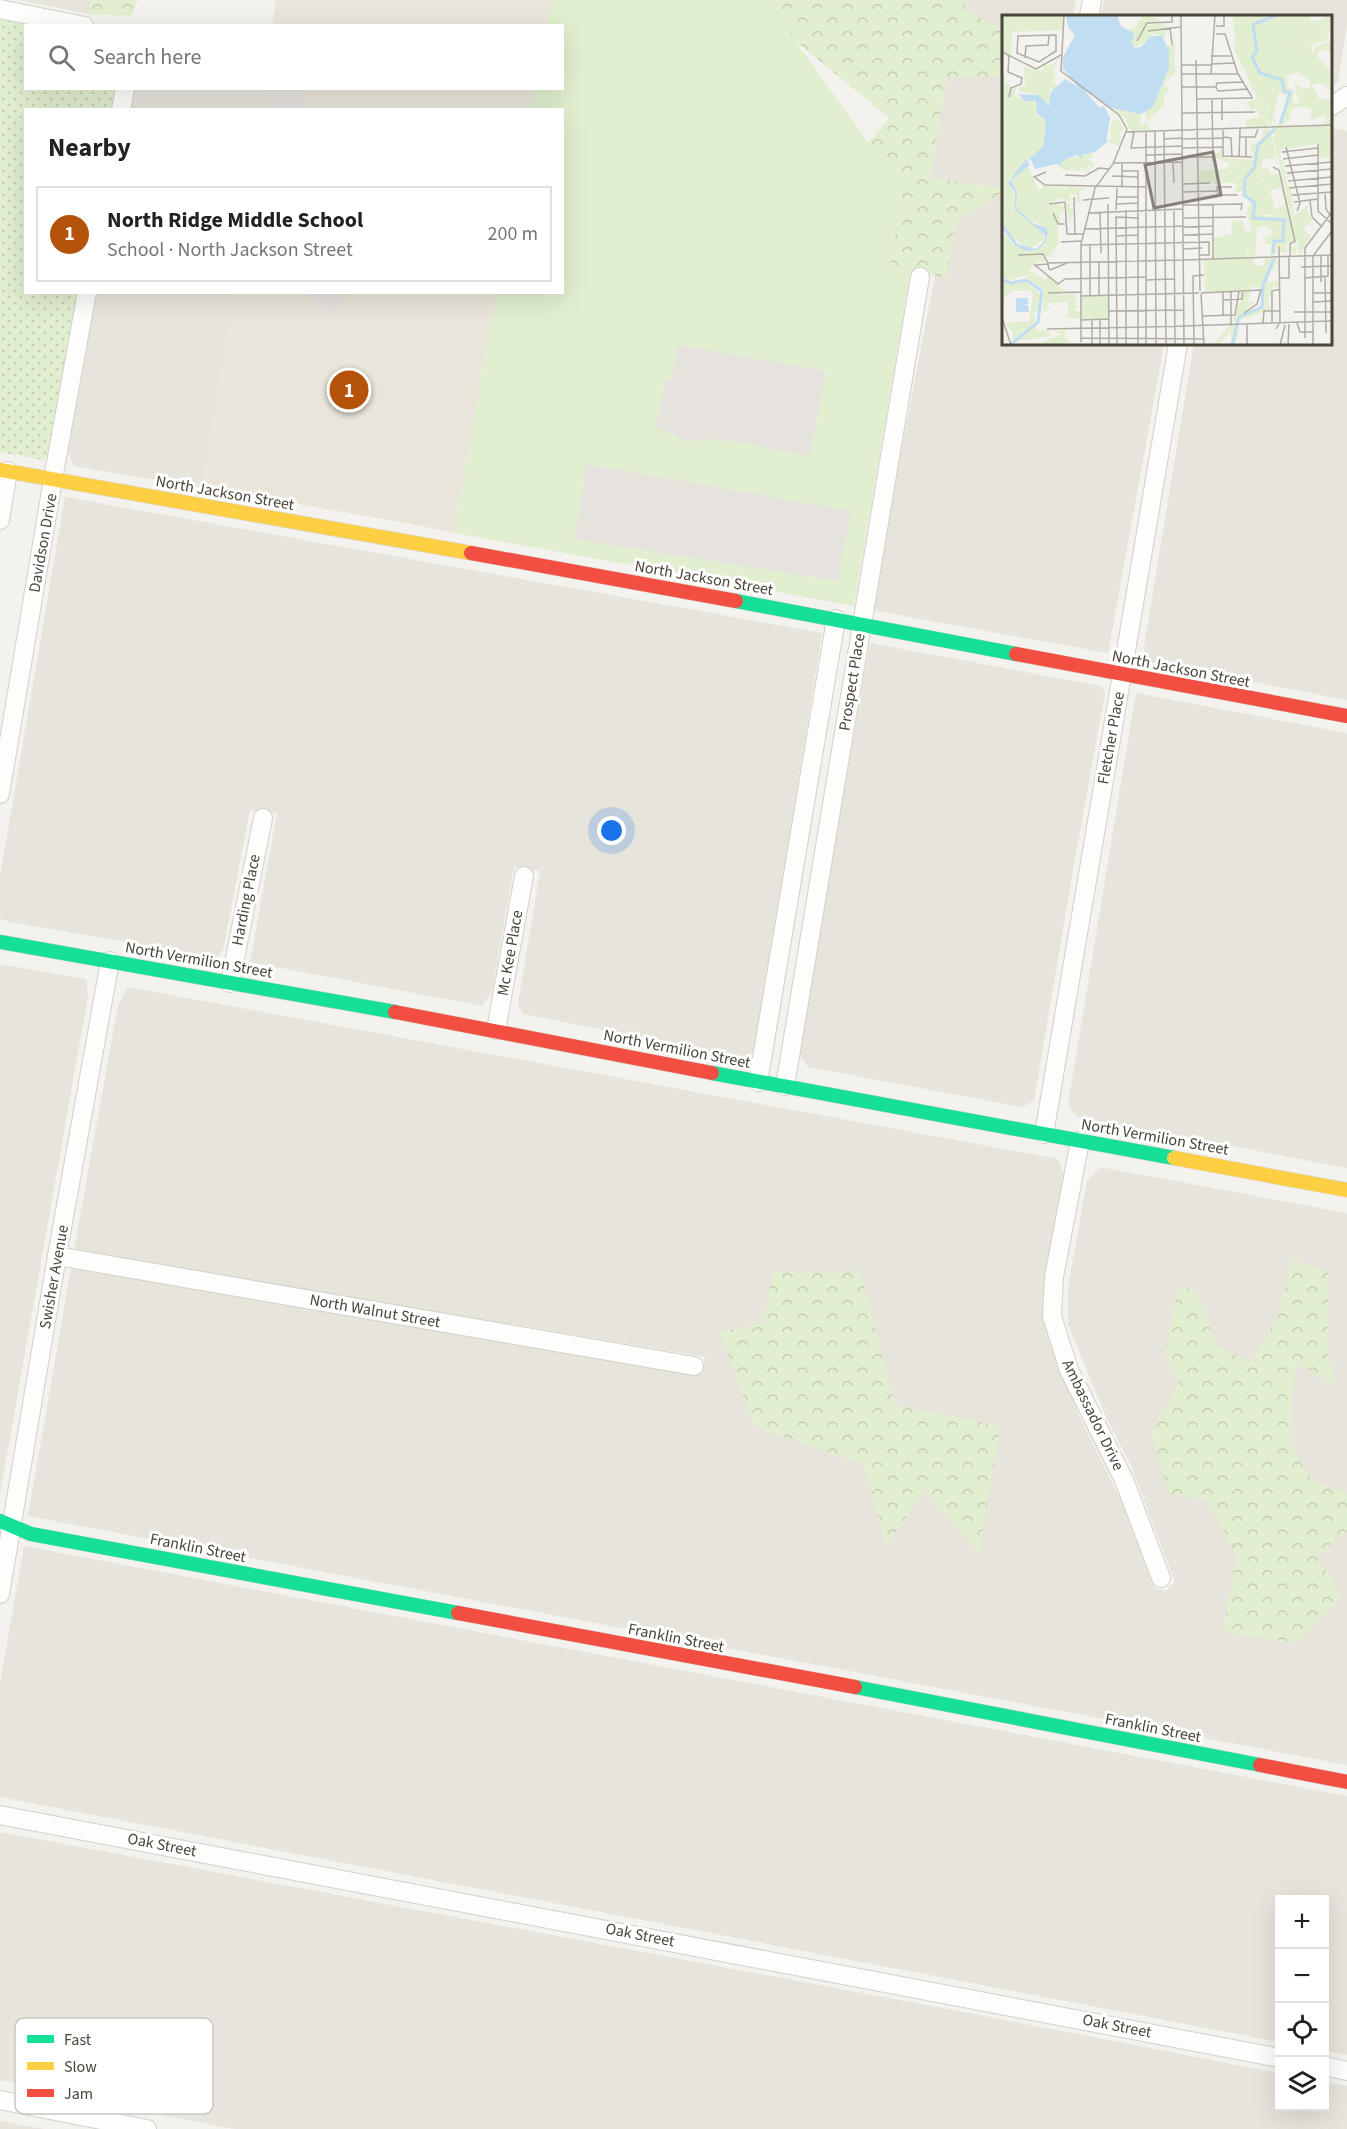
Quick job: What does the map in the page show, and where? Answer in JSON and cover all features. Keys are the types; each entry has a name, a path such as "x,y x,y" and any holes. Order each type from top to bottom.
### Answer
{"street":[{"path":"1089,15 1092,0"},
{"path":"0,9 74,24"},
{"path":"121,108 125,90"},
{"path":"1332,106 1347,96"},
{"name":"Prospect Place","path":"784,1086 920,277"},
{"name":"Davidson Drive","path":"0,794 87,294"},
{"name":"Fletcher Place","path":"1044,1134 1178,345"},
{"path":"0,520 4,470"},
{"name":"North Jackson Street","path":"4,470 861,624 1347,716"},
{"name":"Prospect Place","path":"758,1082 836,620"},
{"name":"Harding Place","path":"231,983 262,818"},
{"name":"Mc Kee Place","path":"496,1030 524,876"},
{"name":"North Vermilion Street","path":"0,942 496,1030 758,1082 1347,1190"},
{"name":"Swisher Avenue","path":"0,1594 6,1523 110,961"},
{"name":"Ambassador Drive","path":"1080,1141 1054,1276 1052,1316 1069,1370 1125,1483 1161,1578"},
{"name":"North Walnut Street","path":"57,1256 694,1366"},
{"name":"Franklin Street","path":"6,1523 31,1534 987,1712 1347,1782"},
{"name":"Oak Street","path":"0,1815 1275,2057"},
{"path":"1329,2067 1347,2071"},
{"path":"0,2100 15,2103"},
{"path":"71,2114 147,2129"}],"shaded area":[{"path":"19,0 91,0 88,14"},
{"path":"276,0 552,0 546,24 272,24"},
{"path":"960,0 1076,0 1073,15 1002,15 1002,345 1164,345 1108,653 871,610 935,275 929,179"},
{"path":"1104,0 1347,0 1347,26 1338,82 1332,86 1332,15 1100,15"},
{"path":"133,90 268,90 265,108 130,108"},
{"path":"268,90 534,90 530,108 265,108"},
{"path":"268,90 309,90 305,108 265,108"},
{"path":"1332,128 1347,131 1347,700 1145,661 1144,647 1194,345 1332,345"},
{"path":"97,294 235,294 203,488 74,466 68,453"},
{"path":"235,294 496,294 454,533 203,488"},
{"path":"308,294 346,294 332,315"},
{"path":"678,345 826,371 810,456 731,441 705,439 690,442 656,429 665,379 672,379"},
{"path":"586,464 851,511 837,581 575,539"},
{"path":"65,497 822,633 755,1050 745,1058 523,1014 518,1004 540,871 514,867 492,991 482,1006 250,962 277,813 250,810 223,950 217,957 0,919 0,877"},
{"path":"870,643 1101,686 1105,693 1034,1101 1022,1107 808,1067 798,1053"},
{"path":"1136,693 1347,733 1347,1168 1077,1117 1068,1104"},
{"path":"0,964 86,979 88,996 0,1494"},
{"path":"128,987 1058,1159 1064,1175 1044,1282 1047,1337 1082,1422 1123,1505 1154,1588 1166,1591 1175,1582 1131,1466 1106,1417 1068,1324 1068,1287 1087,1181 1100,1167 1347,1213 1347,1765 28,1516 71,1268 703,1373 705,1357 74,1250 118,1005"},
{"path":"24,1546 1347,1796 1347,2055 1329,2052 1329,1895 1275,1895 1275,2041 0,1797 0,1684"},
{"path":"0,1832 1275,2072 1275,2111 1329,2111 1329,2083 1347,2086 1347,2129 235,2129 166,2116 164,2114 213,2114 213,2018 15,2018 15,2083 0,2080"},
{"path":"0,2121 44,2129 0,2129"}],"green space":[{"path":"91,0 138,0 131,16 88,14"},
{"path":"552,0 778,0 793,38 902,189 890,264 911,269 854,606 454,533 496,294 564,294 564,108 530,108 534,90 564,90 564,24 546,24"},
{"path":"778,0 966,0 964,10 1002,29 1002,76 947,78 929,178 1002,188 1002,192 956,222 946,278 890,264 902,190 868,143 889,118 792,38"},
{"path":"0,15 47,24 24,24 24,90 117,90 113,108 24,108 24,294 80,294 52,449 43,460 0,452"},
{"path":"1292,1259 1328,1273 1328,1353 1334,1384 1295,1363 1289,1444 1312,1480 1347,1494 1347,1531 1316,1557 1342,1595 1297,1643 1223,1632 1237,1556 1206,1500 1168,1493 1152,1433 1179,1381 1165,1353 1179,1287 1196,1290 1217,1345 1250,1363 1277,1319"},
{"path":"774,1271 860,1271 895,1405 1000,1426 979,1553 925,1490 886,1545 864,1465 755,1426 720,1332 763,1323"}],"traffic: fast":[{"path":"736,601 1016,654"},
{"path":"0,942 395,1012"},
{"path":"712,1073 1174,1158"},
{"path":"0,1521 31,1534 458,1613"},
{"path":"855,1687 1260,1765"}],"traffic: slow":[{"path":"0,470 471,553"},
{"path":"1174,1158 1347,1190"}],"traffic: jam":[{"path":"471,553 736,601"},
{"path":"1016,654 1347,716"},
{"path":"395,1012 712,1073"},
{"path":"458,1613 855,1687"},
{"path":"1260,1765 1347,1782"}],"place":[{"name":"North Ridge Middle School","path":"349,390"}]}
